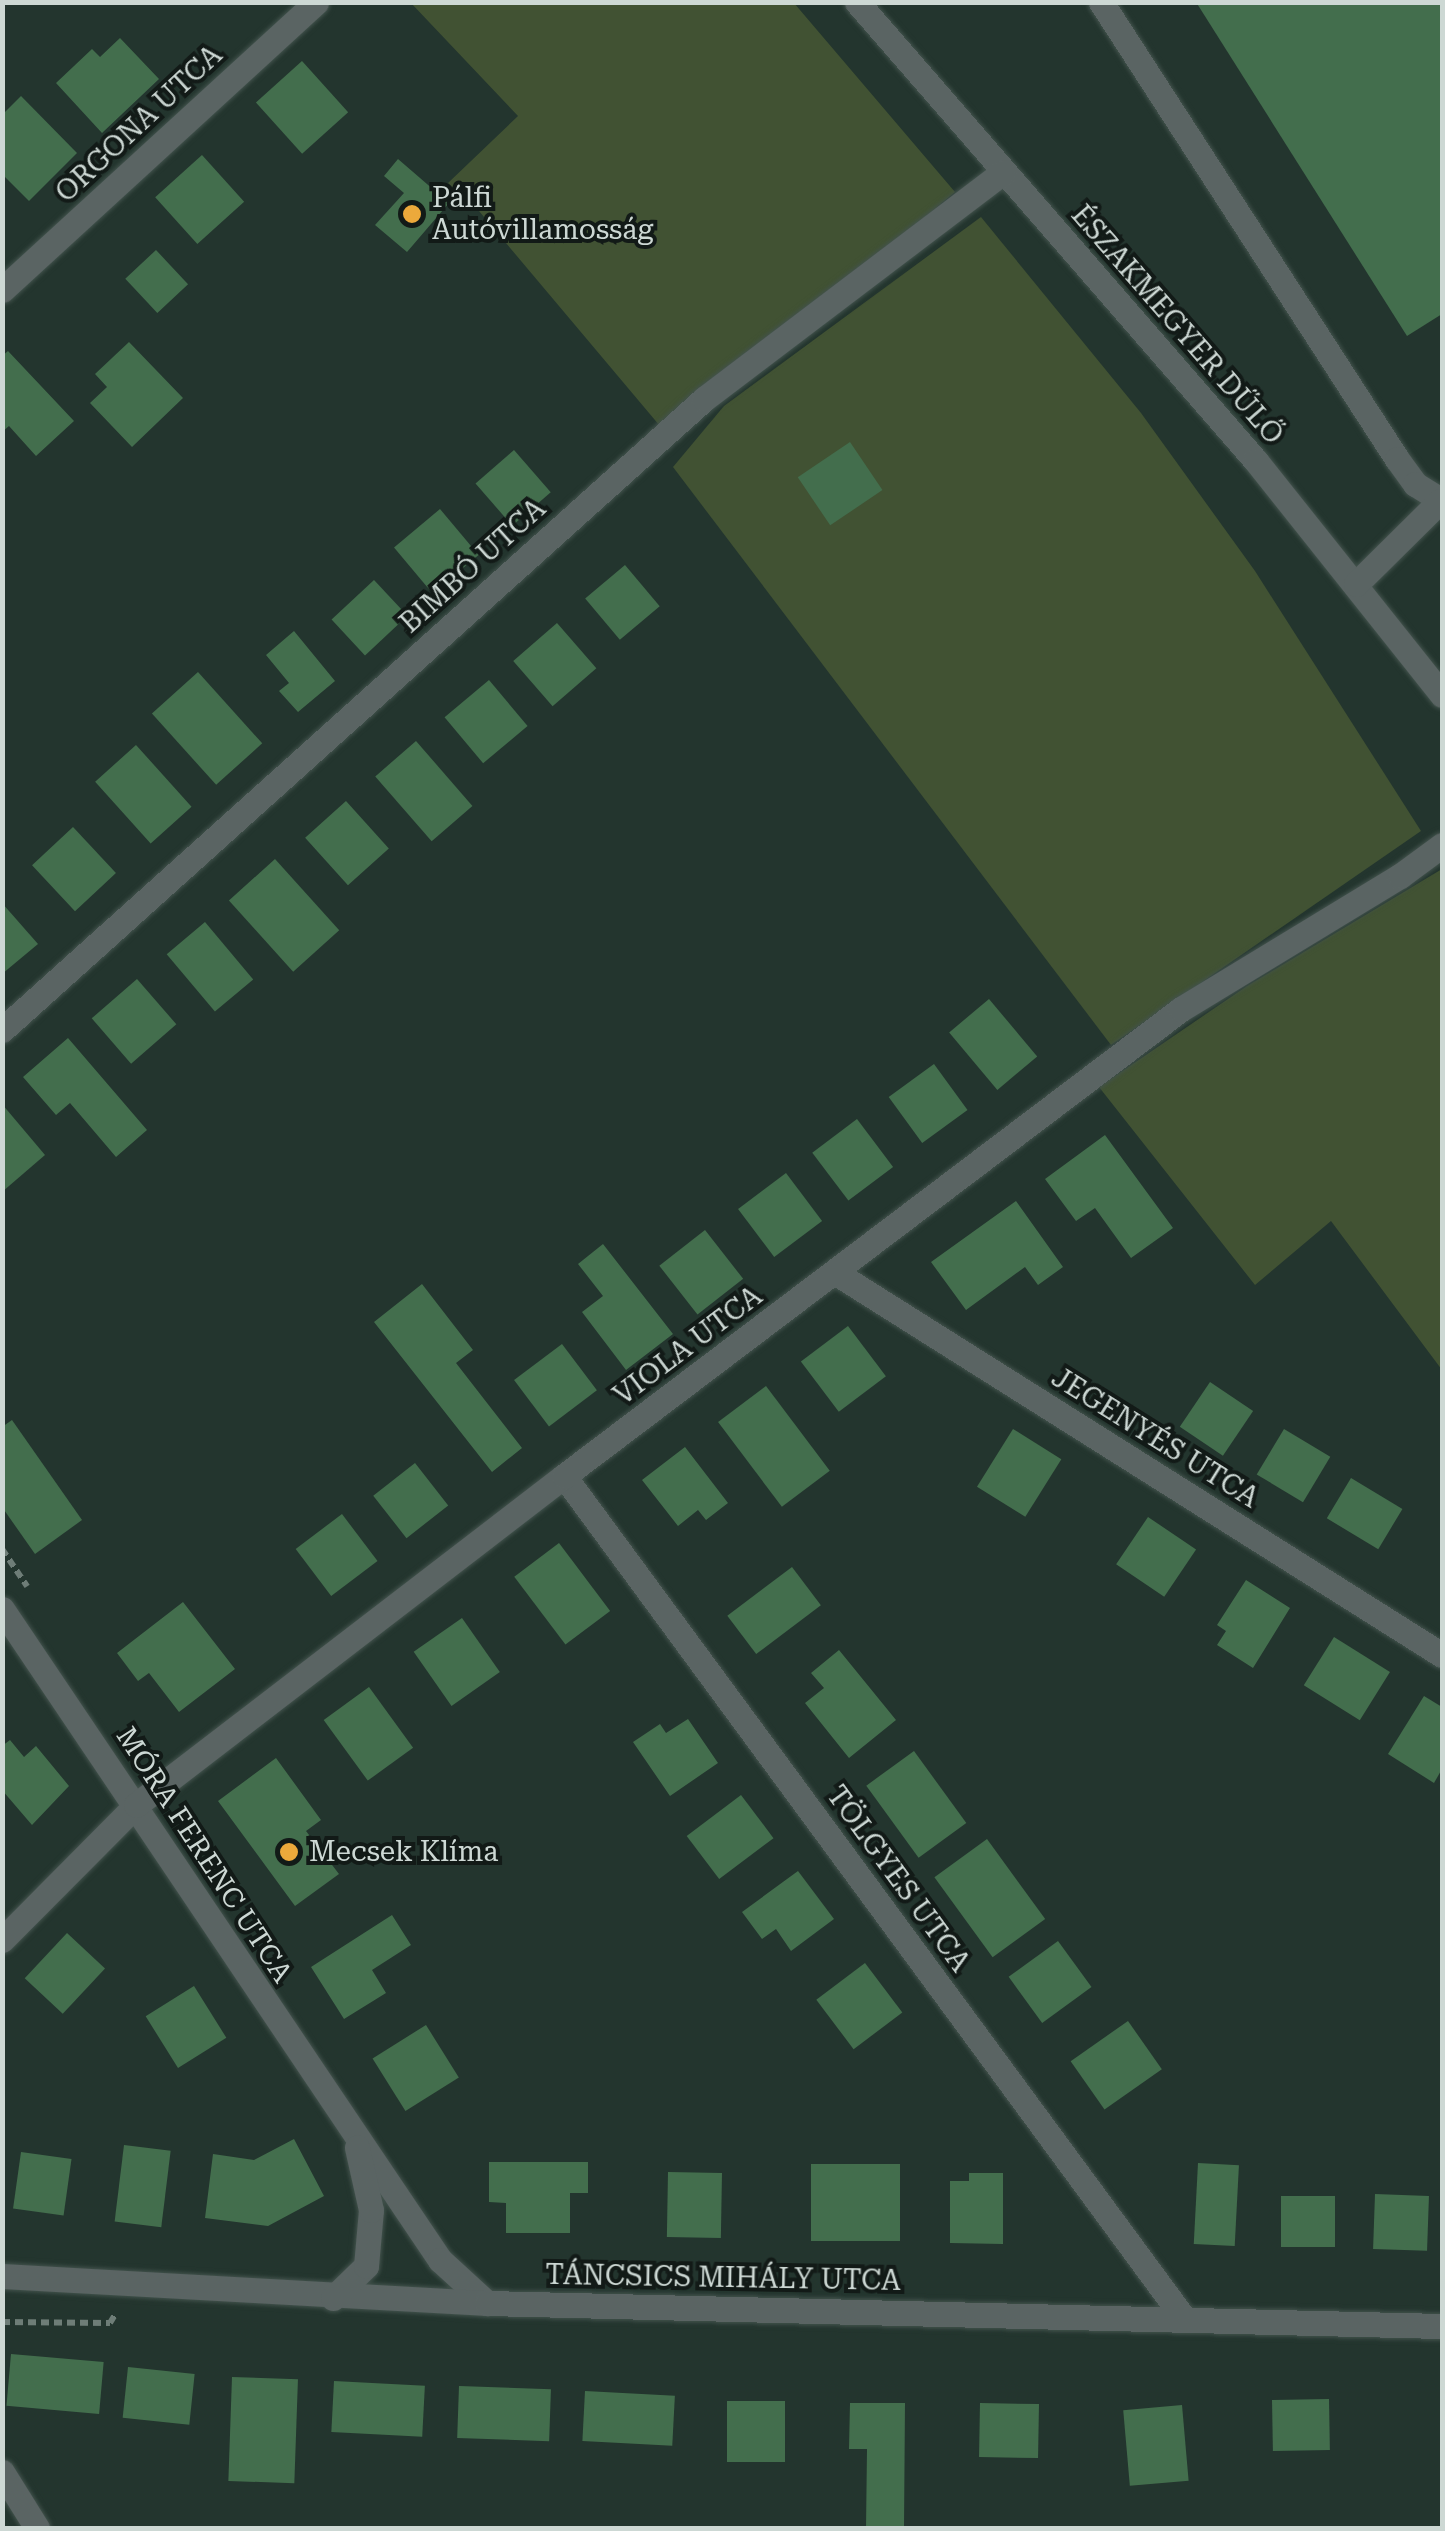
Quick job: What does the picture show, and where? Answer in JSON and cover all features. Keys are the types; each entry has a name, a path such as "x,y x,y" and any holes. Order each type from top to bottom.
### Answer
{"street":[{"name":"ORGONA UTCA","path":"2,290 316,2"},
{"name":"ÉSZAKMEGYER DŰLŐ","path":"858,2 1356,584 1442,695"},
{"path":"1101,2 1406,471 1415,484 1442,501 1356,584"},
{"name":"BIMBÓ UTCA","path":"2,1030 704,398 1004,172"},
{"name":"VIOLA UTCA","path":"2,1940 136,1805 564,1476 1180,1009 1400,876 1442,845"},
{"name":"JEGENYÉS UTCA","path":"836,1273 1442,1655"},
{"name":"TÖLGYES UTCA","path":"564,1476 1183,2317"},
{"name":"MÓRA FERENC UTCA","path":"2,1609 440,2260 487,2303"},
{"name":"MÓRA FERENC UTCA","path":"333,2298 366,2266 371,2210 354,2134"},
{"name":"TÁNCSICS MIHÁLY UTCA","path":"2,2276 333,2298 1442,2326"},
{"path":"2,2472 37,2528"}],"path":[{"path":"2,2322 110,2323 134,2285"}],"green space":[{"path":"411,3 794,3 955,192 665,432 479,211 448,183 518,116"},
{"path":"981,217 1141,413 1255,571 1421,831 1111,1045 673,467 724,406"},
{"path":"1442,869 1442,1370 1331,1221 1255,1285 1099,1087 1247,986"}],"building":[{"path":"1196,2 1442,2 1442,314 1407,336"},
{"path":"120,38 159,79 102,133 56,83 92,49 100,57"},
{"path":"302,61 348,112 302,154 256,102"},
{"path":"21,96 77,153 29,201 2,174 2,115"},
{"path":"202,155 244,202 197,244 155,197"},
{"name":"Pálfi Autóvillamosság","path":"398,159 449,203 407,252 375,225 404,193 384,176"},
{"path":"156,250 188,284 157,313 125,279"},
{"path":"129,342 183,398 132,447 90,403 107,387 95,374"},
{"path":"8,351 74,421 36,456 9,426 2,432 2,356"},
{"path":"850,442 882,490 830,525 798,477"},
{"path":"514,450 551,492 512,526 476,483"},
{"path":"440,509 479,555 433,594 394,548"},
{"path":"625,565 660,606 620,640 585,598"},
{"path":"374,580 407,616 365,655 332,620"},
{"path":"557,623 596,668 553,706 513,661"},
{"path":"294,631 335,681 298,712 279,691 289,683 266,655"},
{"path":"198,672 262,743 216,785 152,713"},
{"path":"489,680 528,726 483,763 445,717"},
{"path":"416,741 472,806 432,841 375,776"},
{"path":"136,745 192,807 151,843 95,782"},
{"path":"346,801 389,849 348,885 305,838"},
{"path":"73,827 116,873 75,911 32,865"},
{"path":"275,859 339,930 293,972 229,900"},
{"path":"2,903 38,944 2,974"},
{"path":"205,922 253,979 215,1012 167,954"},
{"path":"137,979 176,1024 131,1064 92,1018"},
{"path":"989,999 1037,1056 997,1090 949,1032"},
{"path":"68,1038 147,1130 116,1157 70,1103 56,1115 23,1077"},
{"path":"934,1064 968,1110 922,1143 889,1097"},
{"path":"2,1104 45,1155 2,1192"},
{"path":"857,1119 893,1167 848,1201 812,1153"},
{"path":"1105,1135 1173,1228 1131,1258 1095,1208 1076,1221 1045,1179"},
{"path":"786,1173 822,1221 774,1257 738,1209"},
{"path":"1016,1201 1063,1267 1038,1285 1025,1267 966,1310 931,1262"},
{"path":"705,1230 743,1279 697,1315 659,1266"},
{"path":"603,1244 673,1334 626,1370 582,1312 603,1296 578,1264"},
{"path":"422,1284 473,1350 456,1363 522,1448 492,1472 374,1322"},
{"path":"848,1326 886,1376 839,1412 801,1362"},
{"path":"562,1344 597,1390 549,1426 514,1380"},
{"path":"1210,1382 1253,1411 1223,1456 1180,1427"},
{"path":"766,1386 830,1471 782,1507 718,1422"},
{"path":"12,1420 82,1520 35,1554 2,1507 2,1427"},
{"path":"1013,1429 1061,1459 1025,1517 977,1487"},
{"path":"1284,1429 1330,1457 1303,1502 1257,1474"},
{"path":"685,1447 728,1503 706,1520 698,1510 678,1526 642,1480"},
{"path":"415,1463 448,1506 406,1538 373,1496"},
{"path":"1351,1478 1402,1509 1378,1549 1327,1518"},
{"path":"342,1514 378,1561 331,1596 296,1549"},
{"path":"1148,1517 1196,1549 1164,1597 1116,1564"},
{"path":"559,1543 610,1611 565,1645 514,1577"},
{"path":"792,1567 821,1605 756,1654 727,1616"},
{"path":"1246,1580 1290,1608 1253,1668 1217,1645 1226,1631 1217,1625"},
{"path":"183,1602 235,1669 179,1712 149,1673 138,1681 117,1653"},
{"path":"462,1618 500,1672 452,1706 414,1652"},
{"path":"1334,1637 1390,1672 1360,1720 1304,1685"},
{"path":"839,1650 896,1720 849,1758 805,1703 824,1688 811,1673"},
{"path":"369,1687 413,1748 368,1781 324,1720"},
{"path":"1424,1696 1442,1707 1442,1769 1434,1783 1388,1754"},
{"path":"688,1719 718,1763 670,1796 633,1742 660,1724 666,1733"},
{"path":"10,1740 24,1757 36,1746 69,1786 32,1825 2,1790 2,1746"},
{"path":"914,1751 966,1823 919,1858 866,1786"},
{"name":"Mecsek Klíma","path":"276,1758 321,1820 306,1831 339,1874 295,1906 218,1801"},
{"path":"741,1795 773,1838 719,1879 687,1836"},
{"path":"987,1839 1045,1919 993,1957 934,1877"},
{"path":"798,1871 834,1919 791,1951 776,1929 762,1939 742,1912"},
{"path":"392,1915 411,1945 372,1970 386,1993 344,2019 311,1967"},
{"path":"67,1933 105,1968 63,2014 25,1978"},
{"path":"1058,1941 1092,1987 1042,2023 1009,1977"},
{"path":"865,1963 902,2013 854,2049 816,2000"},
{"path":"194,1986 226,2038 178,2068 146,2016"},
{"path":"1128,2021 1162,2069 1105,2109 1071,2061"},
{"path":"426,2025 459,2078 405,2111 373,2058"},
{"path":"294,2139 324,2196 268,2226 205,2218 213,2154 254,2160"},
{"path":"124,2145 171,2151 161,2227 115,2221"},
{"path":"21,2152 72,2159 64,2216 13,2208"},
{"path":"489,2162 588,2162 588,2193 570,2193 570,2233 506,2233 506,2203 489,2202"},
{"path":"1198,2163 1239,2165 1235,2246 1194,2244"},
{"path":"811,2164 900,2164 900,2241 811,2241"},
{"path":"668,2172 722,2173 721,2238 667,2237"},
{"path":"969,2173 1003,2173 1003,2244 950,2243 950,2181 969,2181"},
{"path":"1375,2194 1429,2196 1427,2251 1373,2249"},
{"path":"1281,2196 1335,2196 1335,2247 1281,2247"},
{"path":"11,2354 104,2362 99,2414 6,2406"},
{"path":"128,2367 195,2374 189,2425 123,2418"},
{"path":"232,2377 298,2379 294,2483 228,2481"},
{"path":"334,2381 425,2386 422,2437 331,2432"},
{"path":"459,2386 551,2389 549,2441 457,2438"},
{"path":"585,2391 675,2396 672,2446 582,2441"},
{"path":"1329,2399 1330,2450 1273,2451 1272,2400"},
{"path":"727,2401 785,2401 785,2462 727,2462"},
{"path":"850,2403 905,2403 904,2528 866,2528 867,2449 849,2449"},
{"path":"980,2403 1039,2404 1038,2458 979,2457"},
{"path":"1182,2405 1189,2481 1130,2486 1123,2410"}],"place":[{"name":"Pálfi Autóvillamosság","path":"412,214"},
{"name":"Mecsek Klíma","path":"289,1852"}]}
